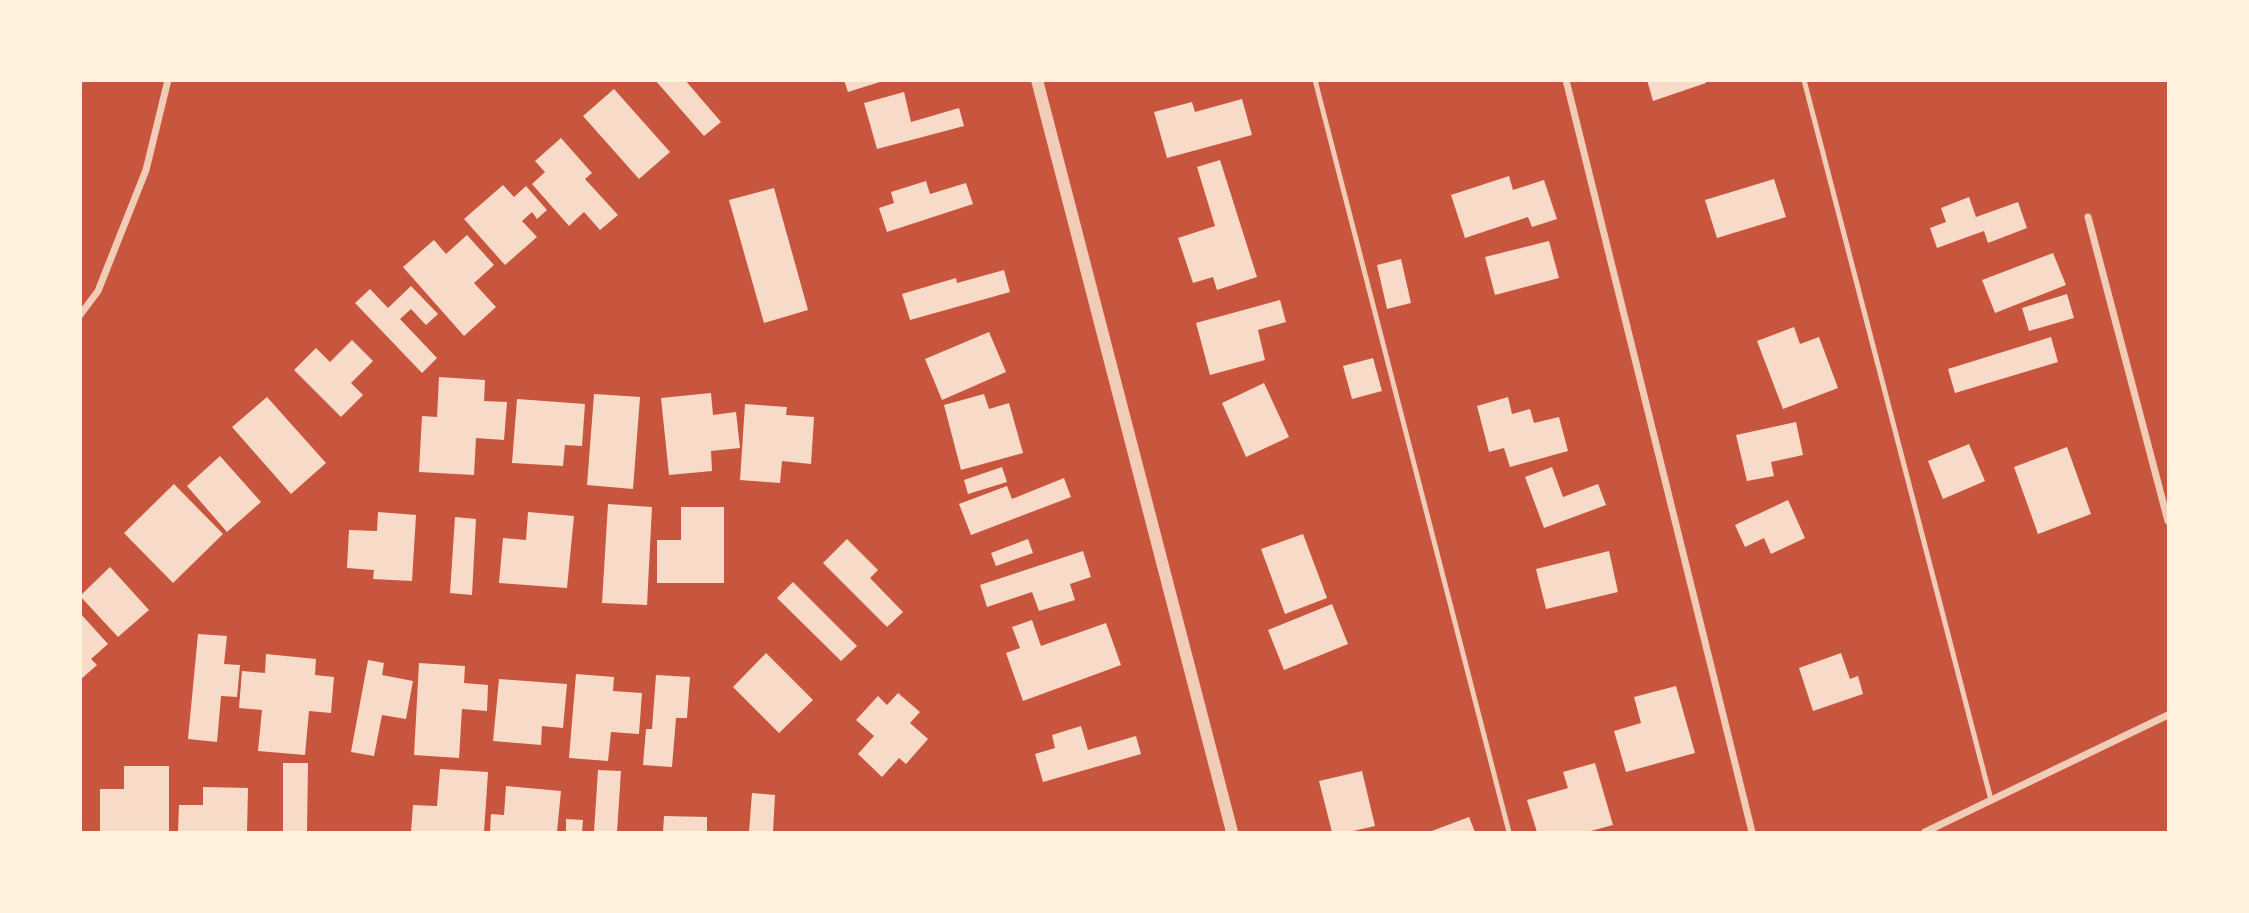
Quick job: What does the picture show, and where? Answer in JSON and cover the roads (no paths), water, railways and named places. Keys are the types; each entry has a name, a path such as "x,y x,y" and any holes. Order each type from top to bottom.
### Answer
{"street":[{"path":"80,315 98,291 146,170 168,80"},
{"path":"1037,80 1232,832"},
{"path":"1566,80 1752,832"},
{"path":"2088,217 2168,522"},
{"path":"1925,832 2168,715"}],"lane":[{"path":"1315,80 1509,832"},
{"path":"1804,80 1991,800"}]}
